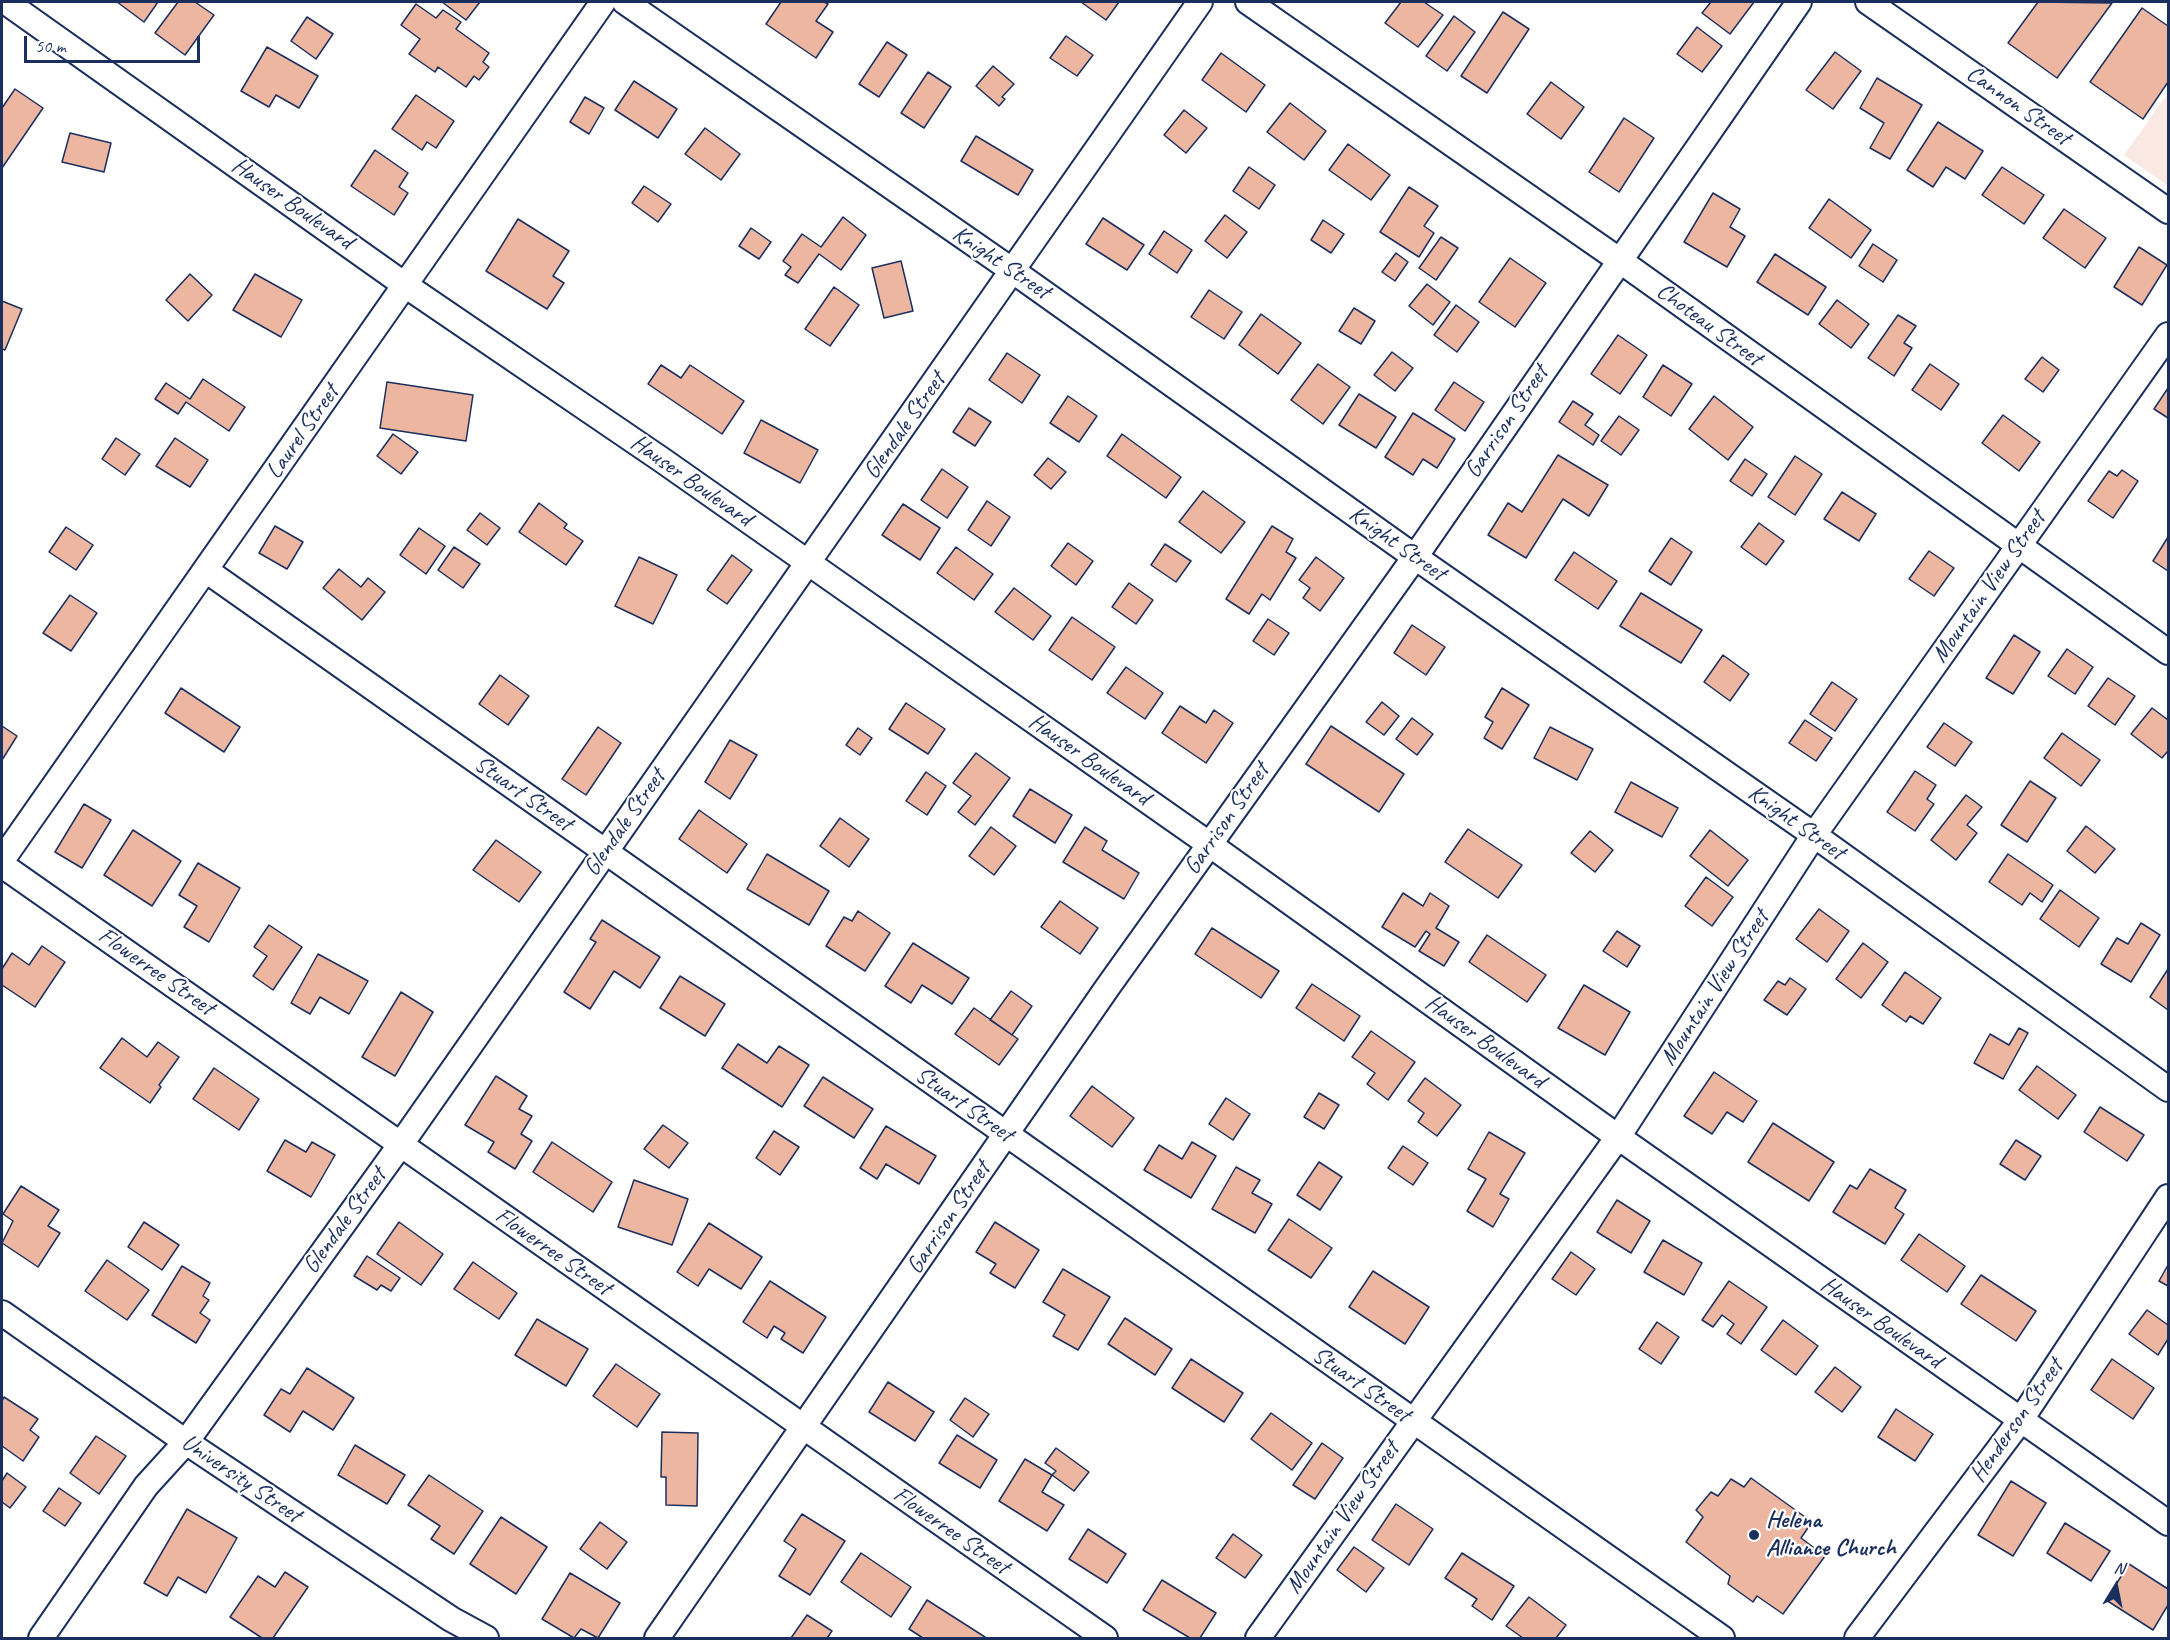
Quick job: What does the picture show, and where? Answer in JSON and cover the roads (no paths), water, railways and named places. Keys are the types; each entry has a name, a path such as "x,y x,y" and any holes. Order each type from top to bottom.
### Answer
{"street":[{"name":"Laurel Street","path":"2,862 603,2"},
{"name":"Knight Street","path":"624,2 1013,271 1814,835 2169,1089"},
{"name":"Glendale Street","path":"41,1638 146,1486 186,1442 401,1144 1200,2"},
{"name":"Choteau Street","path":"1248,2 1619,260 2169,652"},
{"name":"Garrison Street","path":"657,1638 801,1427 1209,844 1415,556 1799,2"},
{"name":"Cannon Street","path":"1868,2 2169,211"},
{"name":"Hauser Boulevard","path":"8,6 405,285 809,563 1209,844 1618,1137 2169,1523"},
{"name":"Mountain View Street","path":"1258,1638 1618,1137 1814,835 2169,335"},
{"name":"Stuart Street","path":"207,571 1722,1638"},
{"name":"Flowerree Street","path":"2,862 801,1427 1105,1638"},
{"name":"Henderson Street","path":"1857,1638 2020,1420 2169,1197"},
{"name":"University Street","path":"2,1313 186,1442 441,1613 486,1638"}],"place":[{"name":"Helena Alliance Church","path":"1754,1535"}]}
